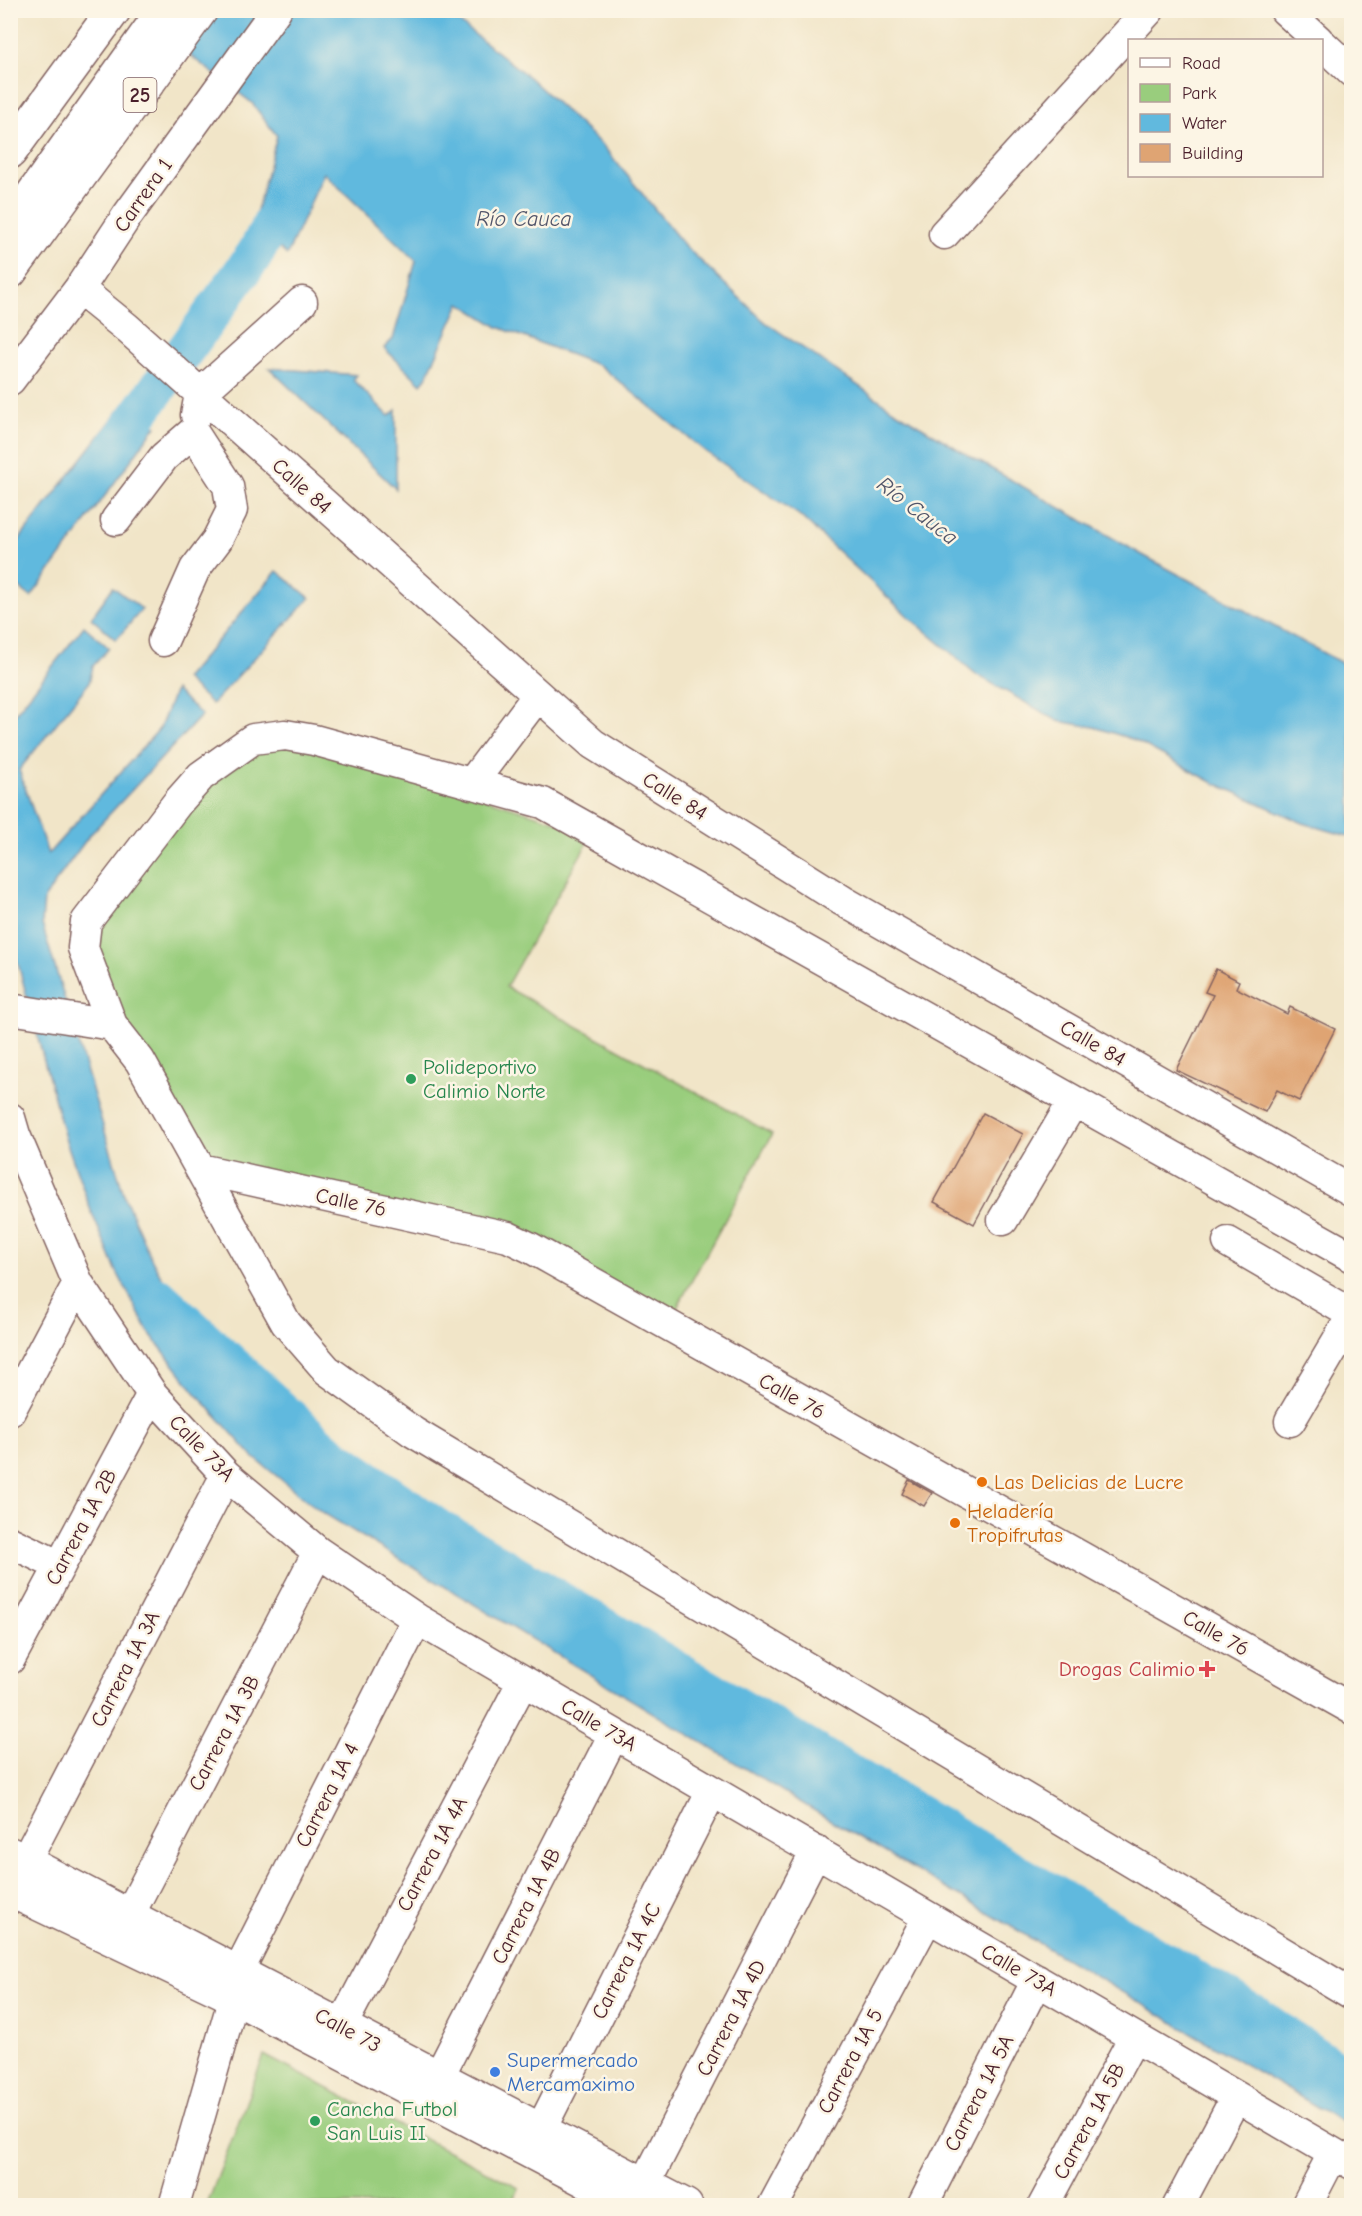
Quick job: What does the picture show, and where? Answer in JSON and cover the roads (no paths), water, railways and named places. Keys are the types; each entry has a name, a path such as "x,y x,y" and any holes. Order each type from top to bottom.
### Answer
{"main road":[{"path":"13,149 114,10"},
{"name":"25","path":"66,173 164,10"},
{"name":"25","path":"66,173 201,10"},
{"path":"10,226 66,173"},
{"path":"10,272 66,173"},
{"name":"Calle 73","path":"15,1869 129,1915 236,1984 341,2026 540,2131 639,2195"},
{"name":"Calle 73","path":"15,1869 639,2195 686,2205"}],"street":[{"name":"Carrera 1","path":"10,380 79,288 127,216 276,10"},
{"path":"944,234 1149,10"},
{"path":"1285,10 1317,39"},
{"path":"1323,45 1352,72"},
{"name":"Calle 84","path":"79,288 593,744 843,901 1352,1191"},
{"path":"116,520 164,457 193,432 200,394 302,302"},
{"path":"163,641 195,569 217,540 232,510 228,486 193,432"},
{"path":"471,784 538,695"},
{"path":"98,1023 83,948 86,922 178,802 201,776 253,739 285,735 314,740 543,803 1352,1257"},
{"path":"14,1009 98,1023 140,1061 286,1323 327,1370 378,1408 413,1432 1352,1994"},
{"path":"1003,1220 1073,1102"},
{"name":"Calle 73A","path":"12,1132 78,1283 152,1394 226,1475 318,1552 417,1619 1342,2159"},
{"name":"Calle 76","path":"200,1169 508,1237 1352,1709"},
{"path":"1228,1242 1352,1315 1290,1421"},
{"path":"10,1411 78,1283"},
{"name":"Carrera 1A 2B","path":"10,1659 152,1394"},
{"name":"Carrera 1A 3A","path":"15,1869 226,1475"},
{"path":"10,1542 60,1566"},
{"name":"Carrera 1A 3B","path":"129,1915 318,1552"},
{"name":"Carrera 1A 4","path":"174,2205 236,1984 417,1619"},
{"name":"Carrera 1A 4A","path":"341,2026 523,1681"},
{"name":"Carrera 1A 4B","path":"438,2078 614,1734"},
{"name":"Carrera 1A 4C","path":"540,2131 712,1791"},
{"name":"Carrera 1A 4D","path":"639,2195 816,1851"},
{"name":"Carrera 1A 5","path":"772,2205 928,1917"},
{"name":"Carrera 1A 5A","path":"922,2205 1036,1980"},
{"name":"Carrera 1A 5B","path":"1043,2205 1134,2037"},
{"path":"1178,2205 1236,2097"},
{"path":"1306,2205 1342,2159"}],"water":[{"name":"Río Cauca","path":"132,11 445,11 530,78 604,147 685,246 765,322 894,410 966,454 1137,552 1351,668 1351,837 1303,823 1212,782 1135,740 1094,727 1058,721 977,675 909,617 799,515 706,452 600,366 498,327 460,303 426,378 421,384 384,348 393,339 416,261 324,173 287,255 253,225 277,136 252,103"},
{"path":"269,368 357,375 353,380 389,416 396,410 396,489"},
{"path":"127,400 156,426 31,597 11,581 11,550"},
{"path":"277,571 310,598 212,704 185,679"},
{"path":"113,587 142,609 116,640 91,618"},
{"path":"84,626 109,648 93,666 89,683 19,770 48,854 160,728 175,690 202,715 89,836 44,899 42,924 125,1198 149,1254 180,1311 223,1368 278,1429 341,1481 839,1782 1351,2084 1351,2127 820,1814 320,1511 252,1456 194,1391 148,1331 116,1270 91,1211 65,1138 11,938 10,720"}],"waterway":[{"path":"110,454 255,254 290,189"},
{"path":"158,1296 323,1448 437,1527 1256,2015 1352,2081"}],"place":[{"name":"Polideportivo Calimio Norte","path":"411,1079"},
{"name":"Las Delicias de Lucre","path":"982,1482"},
{"name":"Heladería Tropifrutas","path":"955,1523"},
{"name":"Drogas Calimio","path":"1207,1669"},
{"name":"Supermercado Mercamaximo","path":"495,2072"},
{"name":"Cancha Futbol San Luis II","path":"315,2121"}]}
